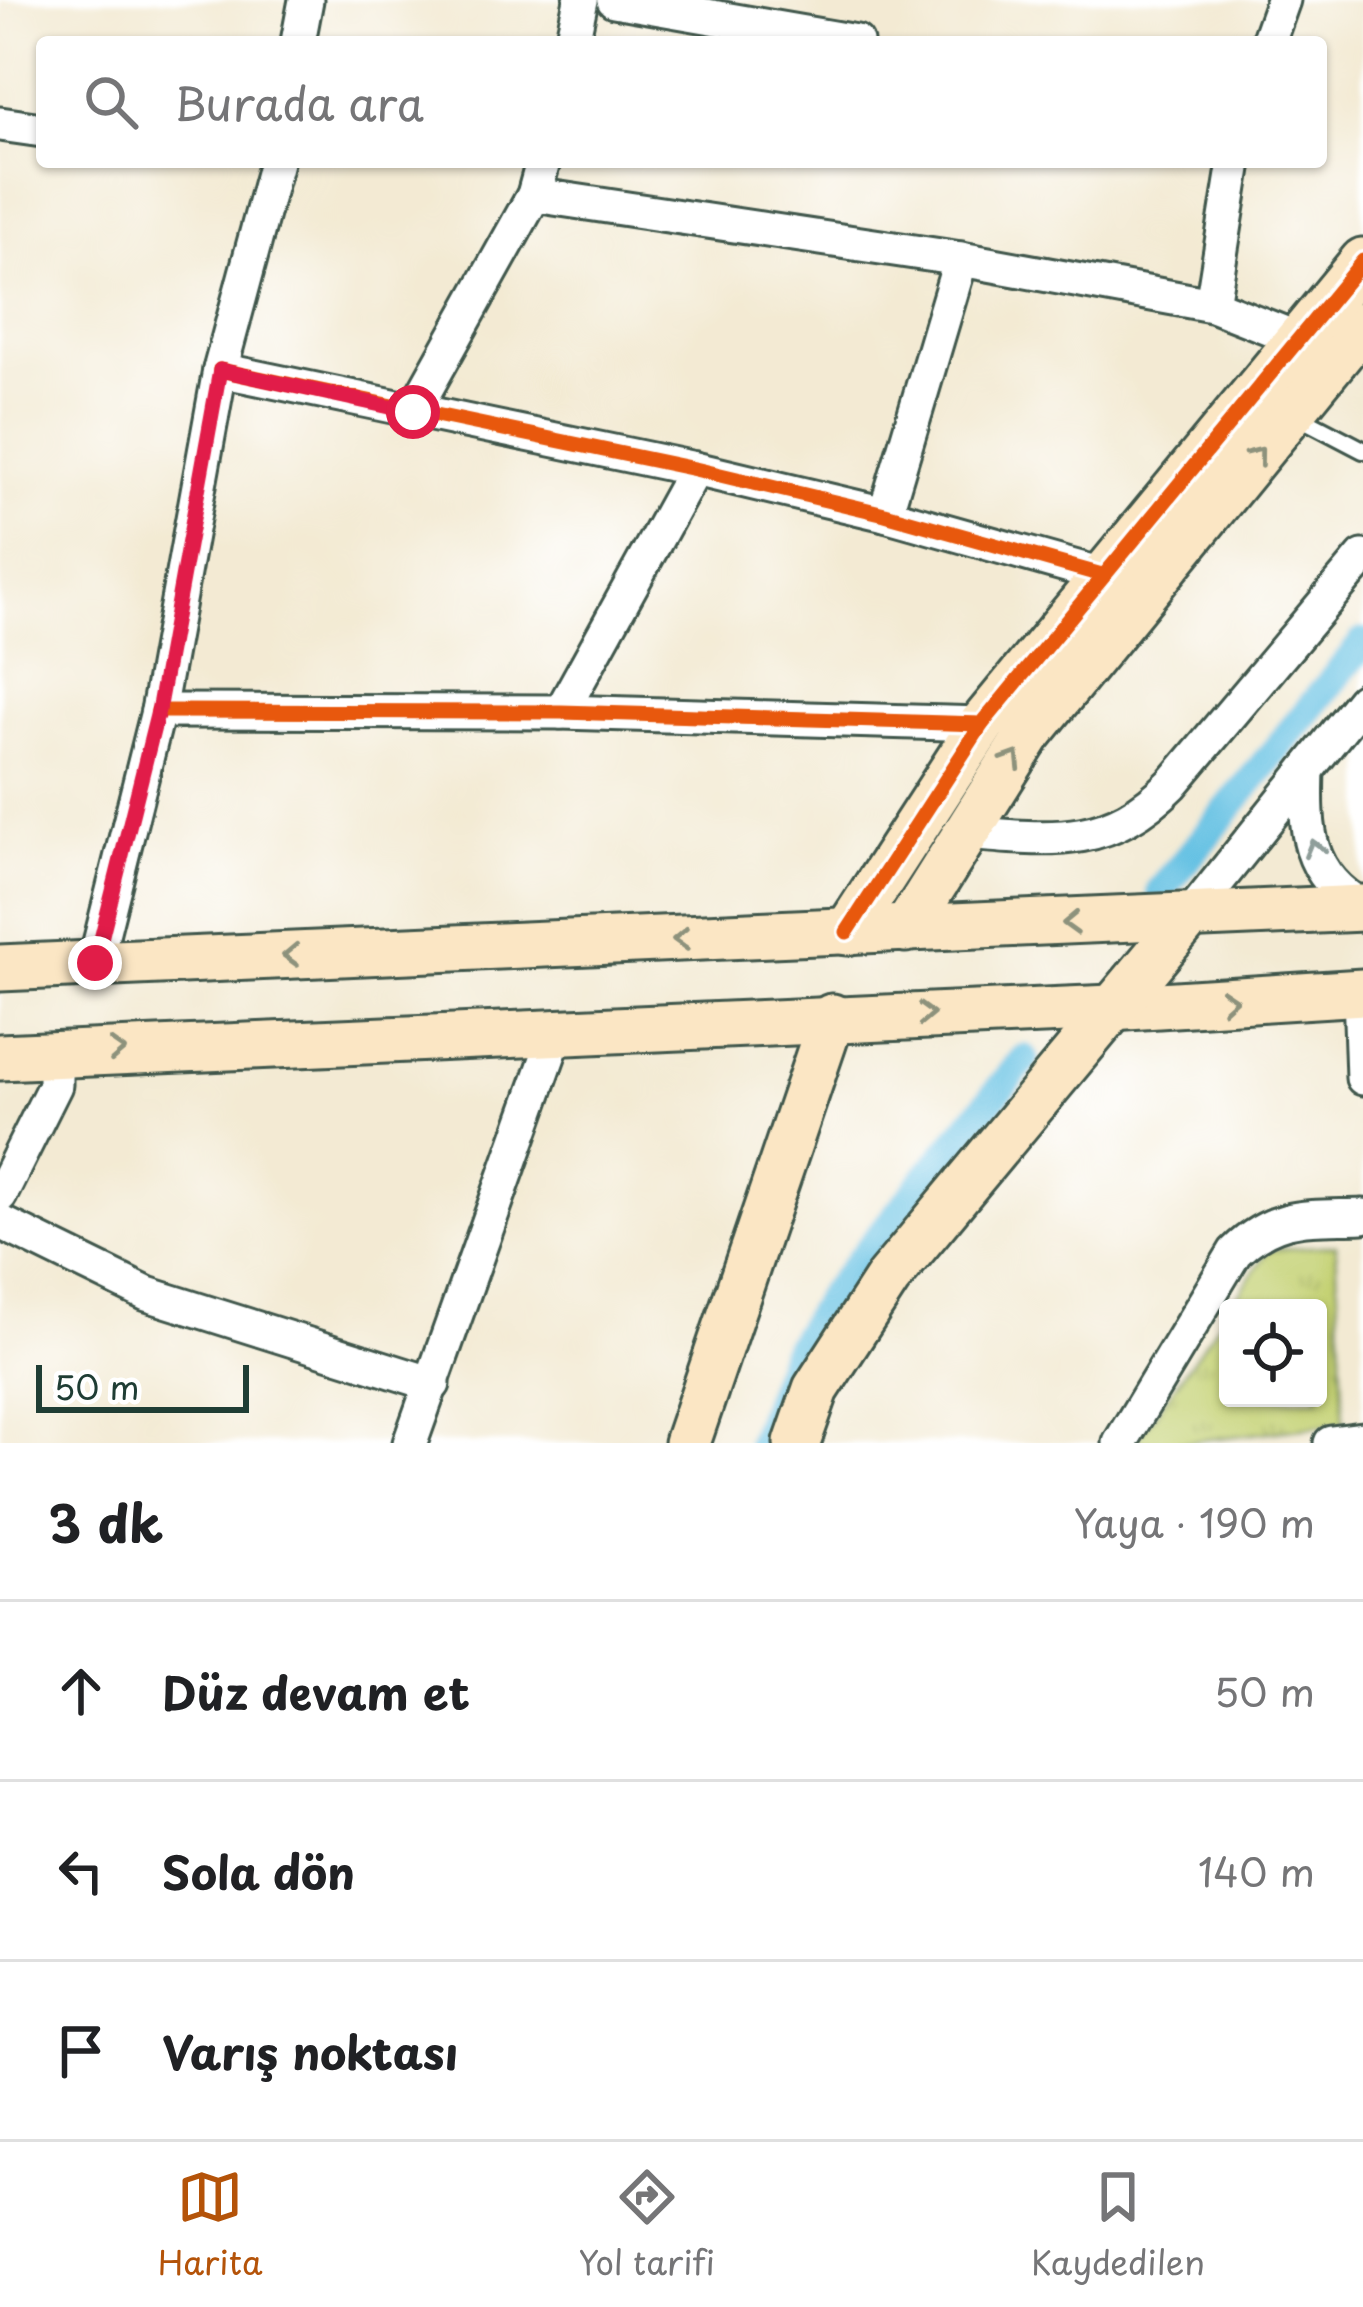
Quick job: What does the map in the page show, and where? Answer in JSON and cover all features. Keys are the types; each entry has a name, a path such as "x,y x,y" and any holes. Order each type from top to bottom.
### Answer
{"main road":[{"path":"847,932 982,724 1363,260"},
{"path":"906,929 1028,735 1363,325"},
{"path":"0,968 1363,907"},
{"path":"803,1440 816,1389 887,1278 1187,918"},
{"path":"0,1057 1361,992"},
{"path":"687,1443 832,1017"}],"street":[{"path":"299,36 306,0"},
{"path":"573,36 580,0"},
{"path":"614,0 821,36"},
{"path":"1270,36 1283,0"},
{"path":"0,124 36,129"},
{"path":"95,963 158,711 220,370 275,168"},
{"path":"1212,305 1234,168"},
{"path":"413,412 539,178 1212,305 1298,339"},
{"path":"885,514 961,260"},
{"path":"220,370 695,469 885,514 1102,575"},
{"path":"561,712 695,469"},
{"path":"966,833 1075,838 1136,815 1172,784 1363,557"},
{"path":"1187,918 1363,700"},
{"path":"158,711 561,712 982,724"},
{"path":"1307,770 1313,854 1330,884 1363,907"},
{"path":"1361,992 1363,1078"},
{"path":"410,1443 557,1030"},
{"path":"0,1196 55,1085 55,1053"},
{"path":"1120,1443 1235,1252 1258,1230 1298,1219 1363,1216"},
{"path":"0,1222 147,1294 433,1384"},
{"path":"1331,1443 1363,1438"}],"lane":[{"path":"1291,413 1363,450"}],"green space":[{"path":"1336,1245 1344,1423 1179,1443 1139,1443 1219,1322 1219,1407 1327,1407 1327,1299 1235,1299 1269,1250"}],"waterway":[{"path":"1161,891 1363,643"},
{"path":"761,1443 793,1355 828,1299 1024,1059"}],"cycle path":[{"path":"847,932 982,724 1363,261"},
{"path":"220,370 695,469 885,514 1102,575"},
{"path":"158,711 561,712 982,724"}],"route":[{"path":"95,963 158,711 220,370 413,412"}]}
